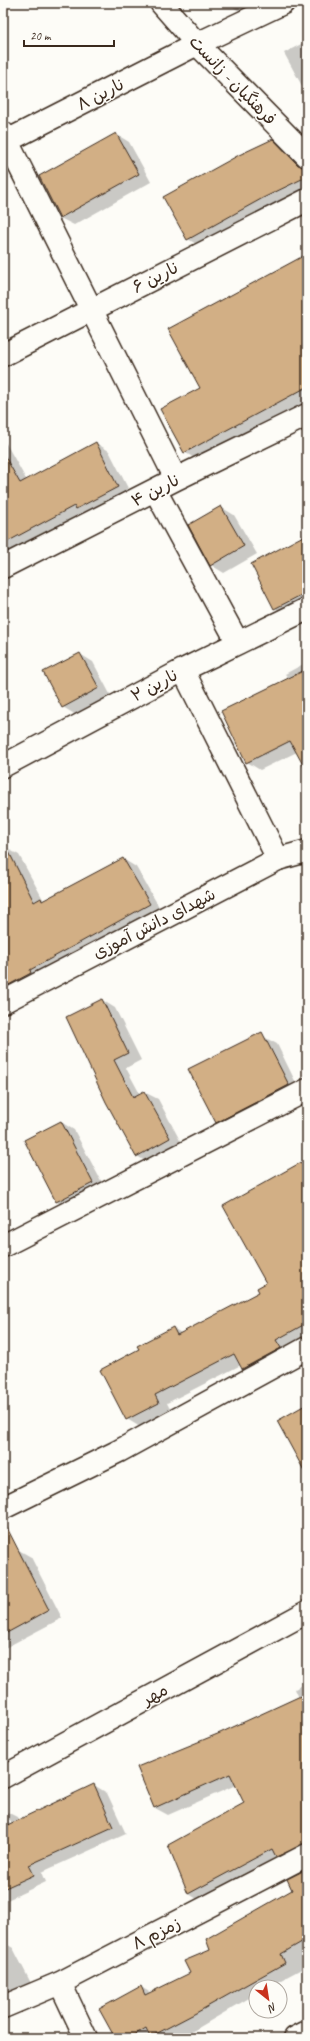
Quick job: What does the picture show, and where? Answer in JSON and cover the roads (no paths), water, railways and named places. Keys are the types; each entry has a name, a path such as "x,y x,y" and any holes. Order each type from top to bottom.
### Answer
{"street":[{"name":"فرهنگیان - زانست","path":"161,3 197,44 307,156"},
{"name":"نارین ۸","path":"4,139 283,3"},
{"path":"4,139 92,310 176,479"},
{"name":"نارین ۶","path":"3,355 307,200"},
{"name":"نارین ۴","path":"3,567 176,479 307,415"},
{"path":"155,490 238,643"},
{"name":"نارین ۲","path":"3,766 183,670 307,609"},
{"path":"183,670 278,859"},
{"name":"شهدای دانش آموزی","path":"3,1002 278,859 306,854"},
{"path":"3,1246 307,1090"},
{"path":"3,1508 119,1451 307,1348"},
{"name":"مهر","path":"3,1777 305,1616"},
{"name":"زمزم ۸","path":"3,2007 60,1983 307,1855"},
{"path":"60,1983 86,2038"},
{"path":"295,2038 307,2032"}]}
